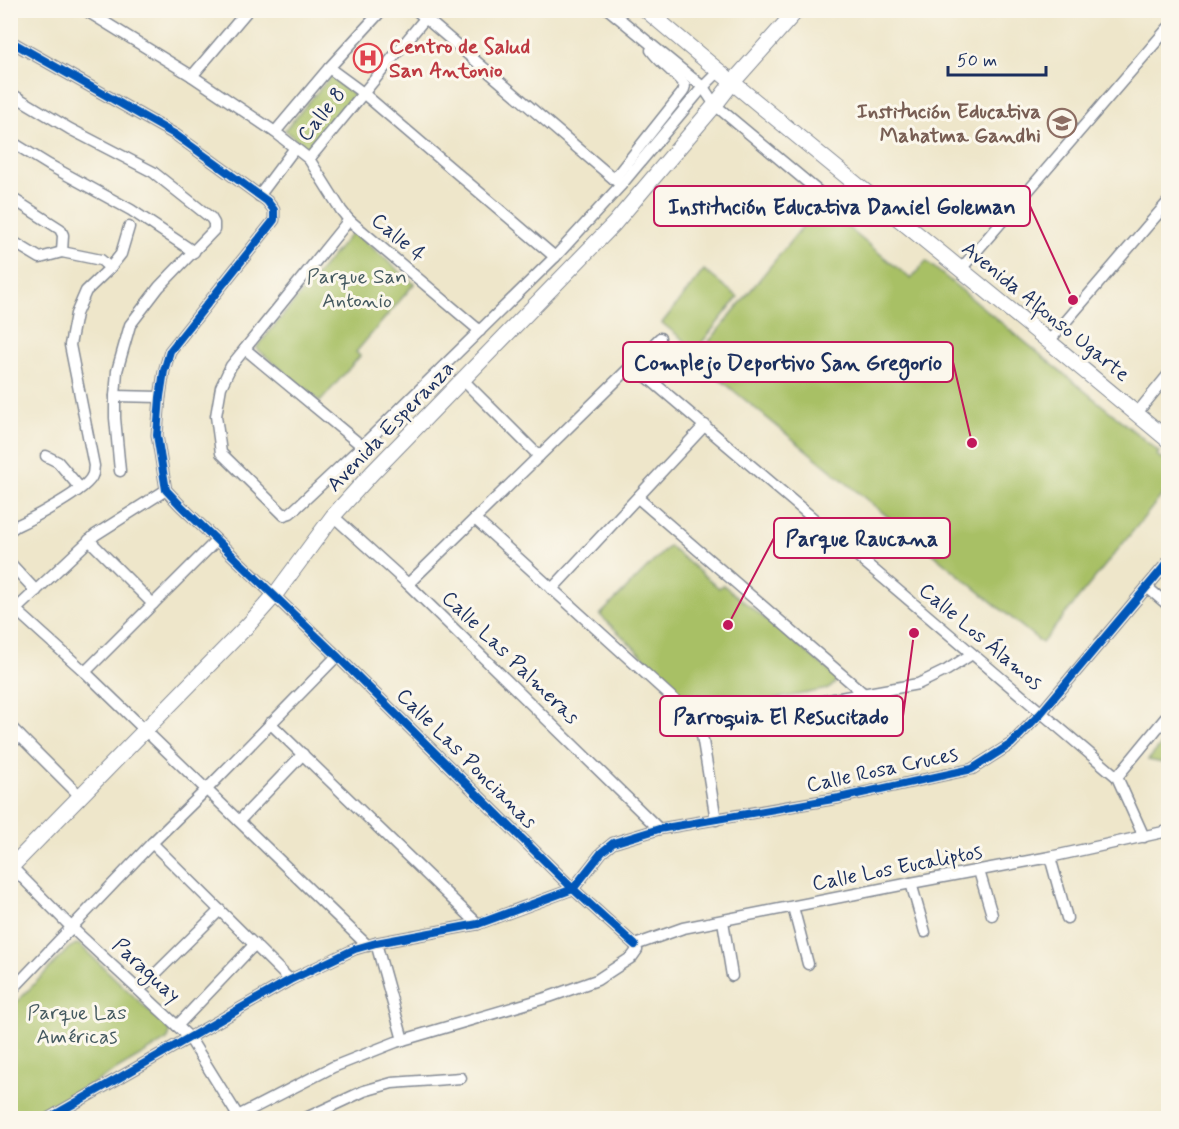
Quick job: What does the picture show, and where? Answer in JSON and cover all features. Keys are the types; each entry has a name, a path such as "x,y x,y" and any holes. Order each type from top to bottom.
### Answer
{"street":[{"name":"Calle 4","path":"85,10 103,15 275,132 309,159 341,210 350,220 480,330"},
{"path":"192,76 248,10"},
{"path":"275,132 382,10"},
{"path":"609,10 703,87 715,105 819,192"},
{"name":"Avenida Alfonso Ugarte","path":"646,10 718,72 1050,340 1168,440"},
{"name":"Avenida Esperanza","path":"11,868 249,624 274,596 333,516 614,224 732,83 797,10"},
{"path":"424,13 618,182"},
{"name":"Calle 8","path":"309,159 424,13"},
{"path":"961,270 1168,28"},
{"path":"618,182 685,86 658,60 642,37"},
{"path":"10,41 176,135 267,201 274,210 274,220 170,351 164,371 157,435 166,490 95,535 13,612 86,672 145,731 372,944 403,1040"},
{"path":"329,68 363,93 555,257"},
{"path":"350,220 231,366 221,387 216,416 221,453 284,515 295,509 362,446 555,257 618,182 718,72"},
{"path":"10,93 70,129 153,172 211,218 214,223 214,230 159,287 130,325 117,371 115,396 120,471"},
{"path":"10,141 131,210 195,252"},
{"path":"259,196 295,148"},
{"path":"10,197 60,229 63,235 62,252"},
{"path":"1050,340 1168,202"},
{"path":"10,530 52,508 93,476 94,466 70,345 76,314 86,291 121,254 129,227"},
{"path":"10,240 40,258 62,252 101,260 110,268"},
{"path":"408,584 660,338"},
{"path":"245,349 362,446"},
{"name":"Calle Los Álamos","path":"633,365 1117,777 1144,837"},
{"path":"1137,413 1168,375"},
{"path":"463,380 539,456"},
{"path":"115,396 160,397"},
{"path":"552,589 705,425"},
{"path":"46,456 63,467 80,488"},
{"name":"Calle Las Poncianas","path":"166,490 573,889 635,945"},
{"path":"638,498 863,693"},
{"name":"Calle Las Palmeras","path":"333,516 408,584 659,830"},
{"path":"475,519 700,723 716,820"},
{"path":"89,540 153,604"},
{"path":"86,672 216,541"},
{"name":"Calle Rosa Cruces","path":"573,889 602,852 613,843 659,830 839,798 972,769 1011,744 1041,713 1168,562"},
{"path":"10,563 36,591"},
{"path":"1148,588 1168,605"},
{"path":"700,723 918,684 947,670 972,654"},
{"path":"10,992 152,843 337,656"},
{"path":"1117,777 1168,715"},
{"path":"270,723 478,924"},
{"path":"10,726 81,797"},
{"path":"10,745 20,736"},
{"path":"239,820 303,754"},
{"name":"Calle Los Eucaliptos","path":"635,945 682,928 1050,857 1168,831"},
{"path":"152,843 290,980"},
{"path":"1050,857 1066,918"},
{"name":"Paraguay","path":"11,868 189,1037 236,1117"},
{"path":"979,871 992,915"},
{"path":"911,883 925,932"},
{"path":"49,1119 290,980 355,949 478,924 573,889"},
{"path":"794,907 808,964"},
{"path":"139,990 220,910"},
{"path":"723,921 732,976"},
{"path":"177,1026 255,944"},
{"path":"236,1117 333,1067 403,1040 549,997 597,980 632,957 638,950 635,945"},
{"path":"306,1119 364,1091 392,1083 461,1078"}],"green space":[{"path":"331,76 354,95 307,149 285,130"},
{"path":"820,205 911,279 926,261 1159,452 1157,455 1163,460 1166,458 1168,460 1168,488 1042,643 695,359"},
{"name":"Parque San Antonio","path":"353,231 414,284 356,352 360,356 320,402 256,348"},
{"path":"704,270 738,297 696,350 662,323"},
{"path":"669,546 719,588 723,585 835,675 834,683 828,689 701,713 600,615"},
{"path":"1168,737 1168,764 1148,760"},
{"name":"Parque Las Américas","path":"76,944 80,945 168,1029 169,1036 167,1040 35,1118 11,1118 11,1008 69,948"}],"cycle path":[{"path":"10,41 176,135 267,201 274,210 274,220 170,351 164,371 157,435 166,490 573,889 635,945"},
{"path":"49,1118 290,980 355,949 478,924 573,889 602,852 613,843 659,829 839,798 972,769 1011,744 1041,713 1168,562"}],"place":[{"name":"Centro de Salud San Antonio","path":"368,58"},
{"name":"Institución Educativa Mahatma Gandhi","path":"1062,123"},
{"name":"Institución Educativa Daniel Goleman","path":"1073,300"},
{"name":"Complejo Deportivo San Gregorio","path":"972,443"},
{"name":"Parque Raucana","path":"728,625"},
{"name":"Parroquia El Resucitado","path":"914,633"}]}
